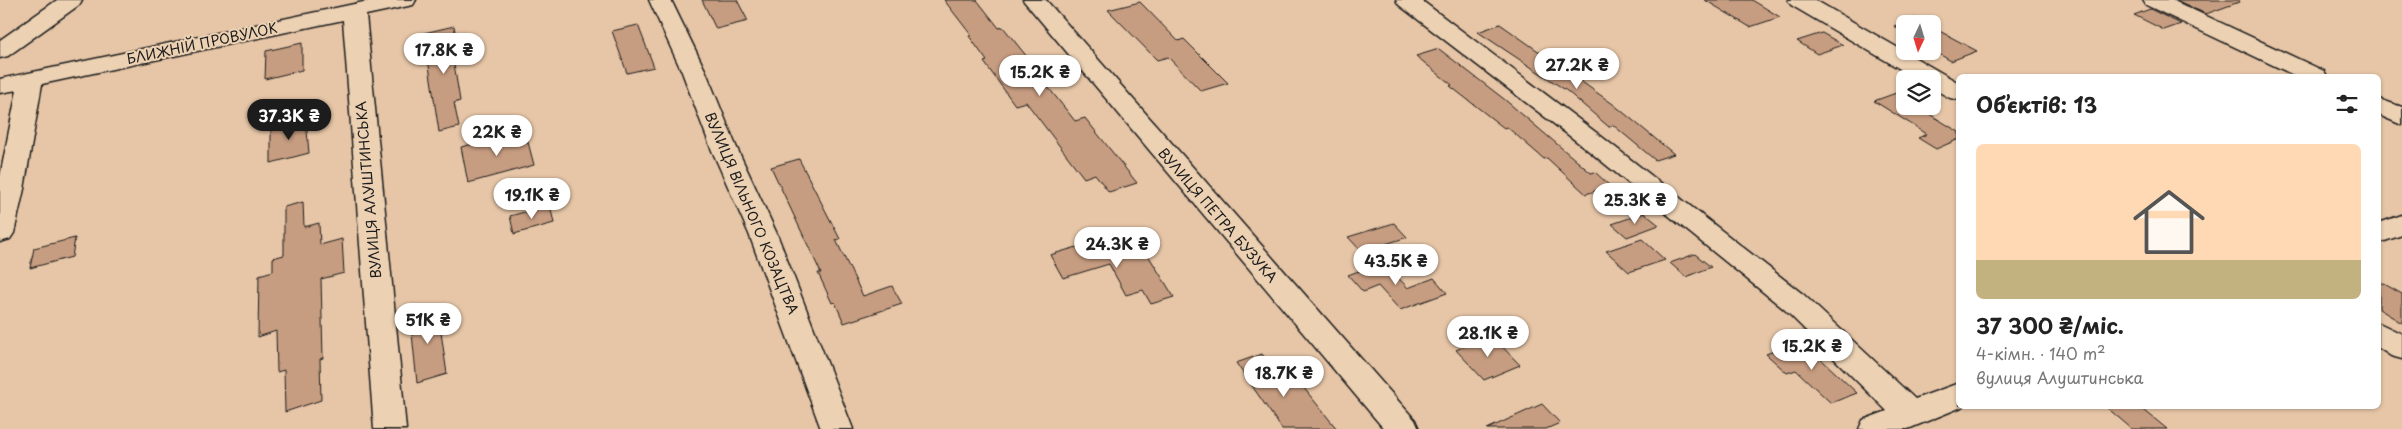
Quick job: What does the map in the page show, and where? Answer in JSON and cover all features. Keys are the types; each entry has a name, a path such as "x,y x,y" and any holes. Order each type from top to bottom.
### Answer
{"street":[{"path":"0,51 71,0"},
{"name":"ВУЛИЦЯ ВІЛЬНОГО КОЗАЦТВА","path":"660,0 694,72 723,146 763,234 837,429"},
{"name":"ВУЛИЦЯ ПЕТРА БУЗУКА","path":"1034,0 1403,429"},
{"path":"1407,0 1593,142 1794,302 1910,414"},
{"path":"1799,0 1956,90"},
{"path":"2154,0 2311,74"},
{"name":"БЛИЖНІЙ ПРОВУЛОК","path":"0,86 396,1"},
{"name":"ВУЛИЦЯ АЛУШТИНСЬКА","path":"354,11 390,429"},
{"path":"0,233 11,189 31,80"},
{"path":"2381,107 2402,118"},
{"path":"2381,233 2402,224"},
{"path":"2381,335 2402,348"},
{"path":"1875,429 1956,397"}],"building":[{"path":"702,0 737,0 748,21 716,29"},
{"path":"944,0 977,0 999,28 1003,27 1075,121 1085,118 1137,183 1109,192 1095,174 1084,178 1026,102 1015,105 984,62 987,61 969,36 971,35"},
{"path":"1705,0 1752,0 1780,17 1750,27"},
{"path":"2176,0 2238,0 2239,2 2206,14"},
{"path":"1140,2 1178,41 1184,39 1228,83 1201,91 1168,57 1157,60 1108,10"},
{"path":"2150,9 2181,24 2164,30 2134,15"},
{"path":"1500,24 1613,104 1674,154 1655,160 1613,125 1609,127 1567,91 1478,32"},
{"path":"638,25 654,67 627,73 612,31"},
{"path":"454,26 461,62 454,64 460,101 454,103 459,127 439,132 424,33"},
{"path":"1941,32 1977,51 1951,61 1941,55"},
{"path":"1822,33 1843,45 1817,54 1797,41"},
{"path":"302,43 302,70 265,79 266,51"},
{"path":"1439,49 1504,99 1591,173 1595,172 1610,186 1586,194 1547,158 1544,159 1507,127 1504,128 1450,86 1452,85 1416,56"},
{"path":"1896,93 1896,115 1874,101"},
{"path":"1896,115 1931,115 1956,130 1956,140 1936,149 1918,138 1927,134"},
{"path":"306,120 309,153 271,163 271,129"},
{"path":"525,131 534,165 468,183 461,147"},
{"path":"799,159 840,239 836,240 863,296 892,286 902,304 844,323 835,302 832,303 818,273 821,273 771,167"},
{"path":"303,202 304,227 319,223 320,245 342,239 344,273 321,279 323,358 320,359 321,400 285,412 284,370 277,372 276,331 258,337 259,275 273,271 273,258 284,255 284,207"},
{"path":"550,205 554,223 514,234 510,216"},
{"path":"1644,213 1659,225 1627,237 1612,224"},
{"path":"1394,223 1407,237 1362,252 1348,237"},
{"path":"75,238 72,257 30,268 34,248"},
{"path":"1642,239 1665,260 1629,272 1606,251"},
{"path":"1097,241 1107,257 1143,247 1174,297 1151,304 1143,290 1126,295 1109,264 1063,278 1050,255"},
{"path":"1695,254 1711,267 1686,277 1670,263"},
{"path":"1383,262 1408,288 1434,278 1447,293 1400,310 1378,286 1363,292 1348,275"},
{"path":"2381,282 2402,294 2402,323 2381,310"},
{"path":"437,305 447,374 417,383 410,314"},
{"path":"1491,335 1520,365 1484,380 1456,350"},
{"path":"1802,341 1857,393 1831,403 1796,370 1787,373 1766,354"},
{"path":"1262,354 1287,388 1299,382 1337,429 1282,429 1236,363"},
{"path":"1542,404 1560,423 1546,429 1487,429"},
{"path":"2109,409 2143,409 2167,429 2132,429"}]}
